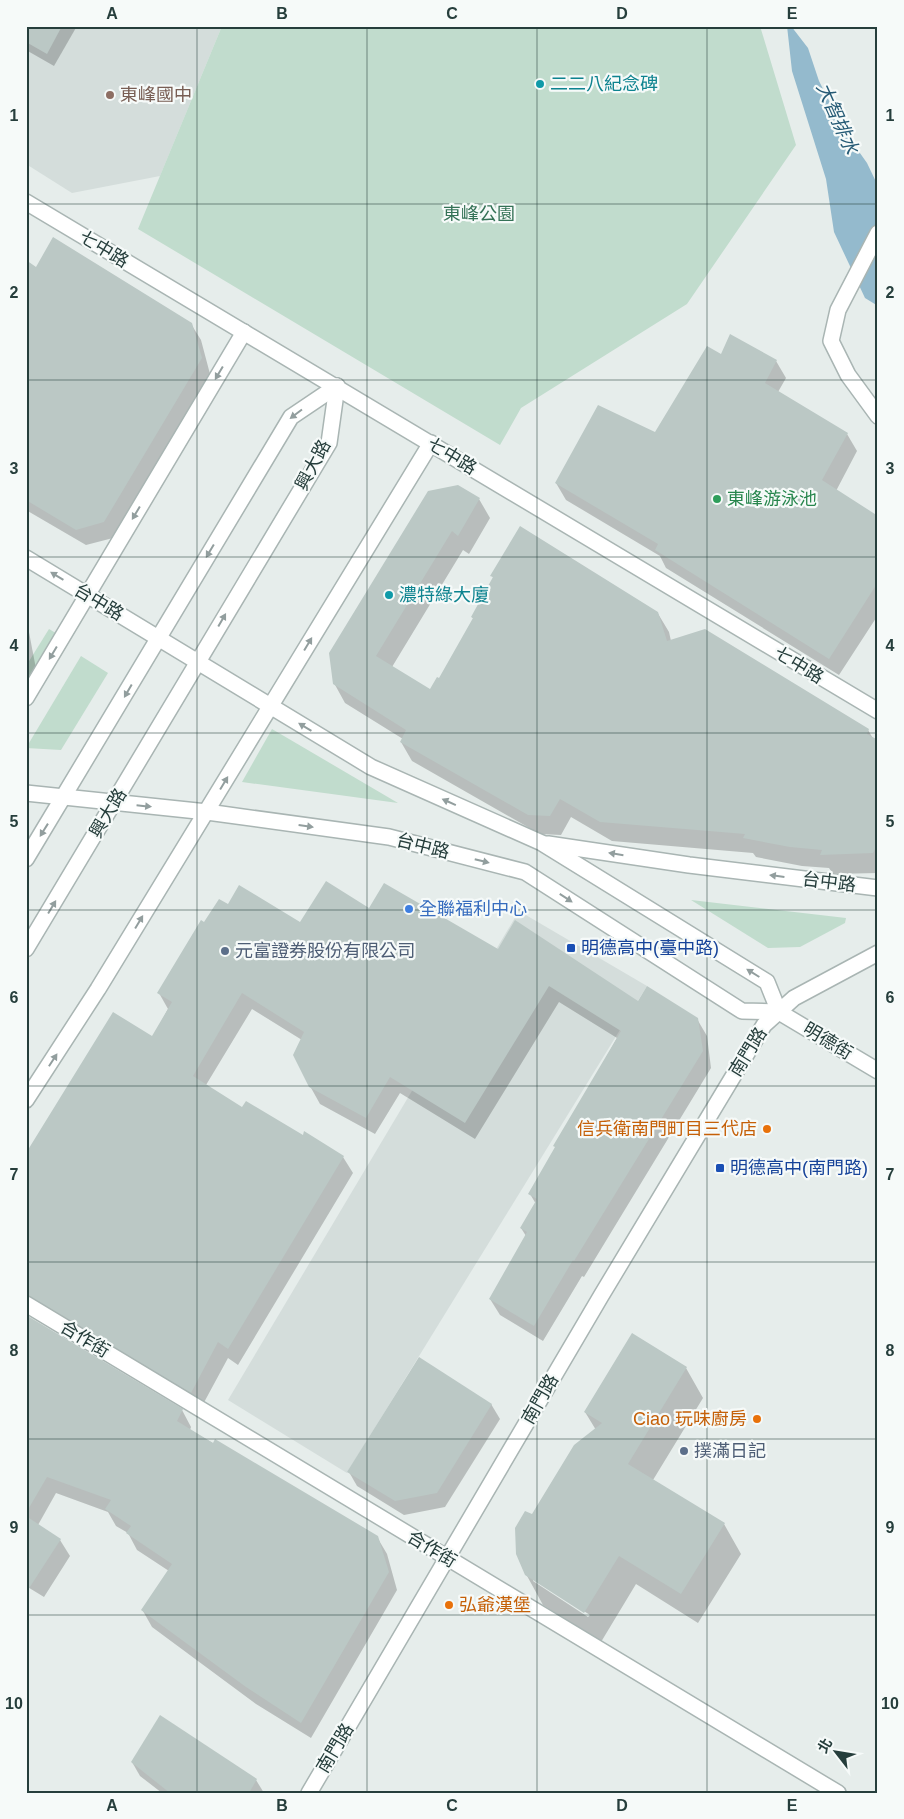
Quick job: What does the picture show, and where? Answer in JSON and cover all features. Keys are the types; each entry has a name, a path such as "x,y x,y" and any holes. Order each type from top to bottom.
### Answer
{"street":[{"name":"七中路","path":"26,202 431,442 692,602 878,711"},
{"path":"878,233 838,310 831,341 848,375 878,416"},
{"path":"26,698 244,332"},
{"path":"26,859 291,417 337,386"},
{"name":"興大路","path":"26,949 329,443 337,386"},
{"path":"26,1100 98,989 207,812 431,442"},
{"name":"台中路","path":"26,558 370,767 542,843 767,982 779,1012 742,1011 525,872 389,837 207,812 26,793"},
{"name":"台中路","path":"542,843 689,865 878,888"},
{"path":"779,1012 794,998 878,954"},
{"name":"明德街","path":"779,1012 878,1071"},
{"name":"南門路","path":"309,1793 601,1296 764,1025 779,1012"},
{"name":"合作街","path":"26,1304 838,1793"}],"shaded area":[{"name":"東峰國中","path":"26,26 222,26 160,176 72,193 26,164"},
{"path":"519,911 647,986 347,1473 228,1400"}],"green space":[{"name":"東峰公園","path":"222,26 760,26 796,145 687,304 521,408 500,445 138,229"},
{"path":"49,629 64,638 26,699 26,666"},
{"path":"81,656 108,673 61,750 26,748"},
{"path":"272,729 398,803 242,782"},
{"path":"691,900 846,918 845,923 800,947 768,948"}],"water":[{"path":"787,26 791,26 808,48 819,81 845,132 867,163 878,186 878,306 865,298 834,232 826,179 792,71"}],"building":[{"path":"26,26 62,26 47,54 26,42"},
{"path":"53,237 192,323 202,358 104,522 76,530 26,500 26,260 36,267"},
{"name":"東峰游泳池","path":"730,334 777,360 765,383 848,433 822,480 878,516 878,582 829,659 655,550 658,544 555,483 598,405 655,432 707,346 721,354"},
{"path":"458,485 480,498 458,536 452,531 376,656 430,689 437,677 439,678 473,618 471,617 493,577 490,576 520,526 658,612 667,641 705,629 869,729 867,734 878,740 878,843 873,853 820,855 822,850 790,847 743,838 745,834 600,822 560,799 550,816 528,815 400,742 406,730 333,684 329,653 428,491"},
{"path":"326,881 369,908 384,883 498,949 515,920 638,1001 647,986 698,1018 703,1051 534,1326 489,1299 527,1232 520,1228 537,1199 528,1194 555,1147 553,1146 621,1031 549,986 465,1123 390,1077 366,1118 309,1087 293,1055 304,1032 242,993 193,1076 242,1107 246,1101 303,1135 304,1131 344,1156 228,1349 218,1342 191,1393 26,1295 26,1153 113,1012 152,1036 172,1002 157,993 201,920 204,922 219,899 228,904 239,885 300,922"},
{"path":"26,1315 183,1409 177,1421 213,1443 215,1439 378,1536 389,1572 301,1723 246,1687 141,1610 172,1564 126,1533 131,1526 105,1509 111,1500 47,1477 26,1513"},
{"path":"632,1333 687,1367 628,1464 725,1523 681,1594 619,1556 584,1613 525,1575 516,1554 515,1528 525,1511 532,1514 574,1445 602,1423 584,1412"},
{"path":"419,1357 492,1404 437,1493 395,1501 347,1472"},
{"path":"26,1516 61,1539 26,1593"},
{"path":"160,1715 257,1779 249,1793 170,1793 131,1762"}],"place":[{"name":"二二八紀念碑","path":"540,84"},
{"name":"東峰國中","path":"110,95"},
{"name":"東峰游泳池","path":"717,499"},
{"name":"濃特綠大廈","path":"389,595"},
{"name":"全聯福利中心","path":"409,909"},
{"name":"明德高中(臺中路)","path":"571,948"},
{"name":"元富證券股份有限公司","path":"225,951"},
{"name":"信兵衛南門町目三代店","path":"767,1129"},
{"name":"明德高中(南門路)","path":"720,1168"},
{"name":"Ciao 玩味廚房","path":"757,1419"},
{"name":"撲滿日記","path":"684,1451"},
{"name":"弘爺漢堡","path":"449,1605"}],"water label":[{"name":"大智排水","path":"838,118"}]}
